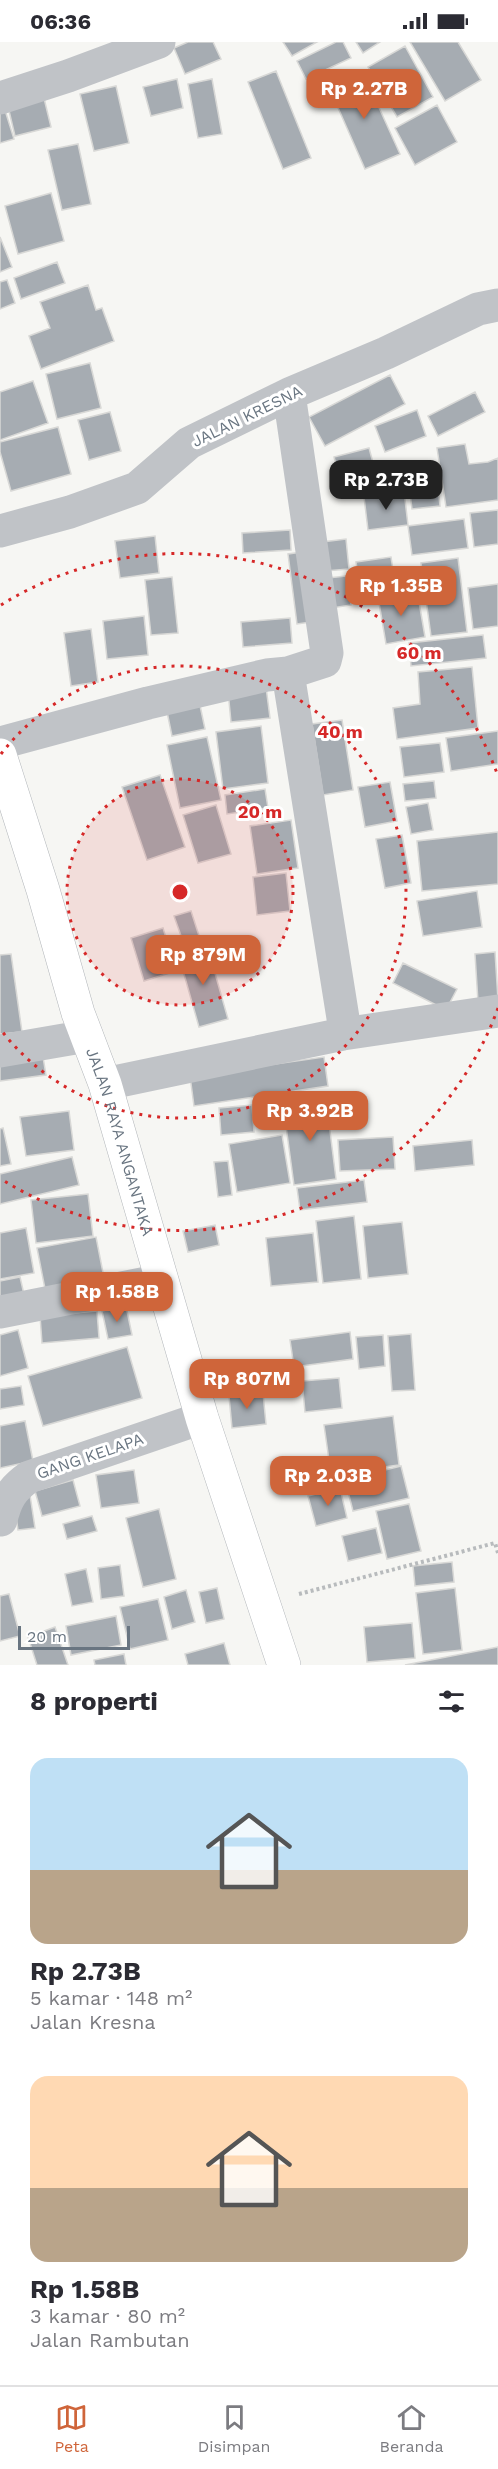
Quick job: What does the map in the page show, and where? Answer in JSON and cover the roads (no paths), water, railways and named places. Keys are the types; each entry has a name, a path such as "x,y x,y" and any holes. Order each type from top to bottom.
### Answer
{"main road":[{"name":"JALAN RAYA ANGANTAKA","path":"0,755 87,1036 105,1084 202,1419 284,1665"}],"street":[{"path":"0,98 68,76 159,42"},
{"name":"JALAN KRESNA","path":"0,531 70,512 137,488 189,443 289,394 386,353 478,309 498,305"},
{"path":"0,743 148,703 267,675 288,673 325,661 327,653 289,394"},
{"path":"288,673 343,1018 343,1034"},
{"path":"105,1084 343,1034 498,1011"},
{"path":"0,1051 87,1036"},
{"path":"0,1312 162,1280"},
{"name":"GANG KELAPA","path":"2,1520 5,1502 14,1487 29,1477 202,1419"}]}
